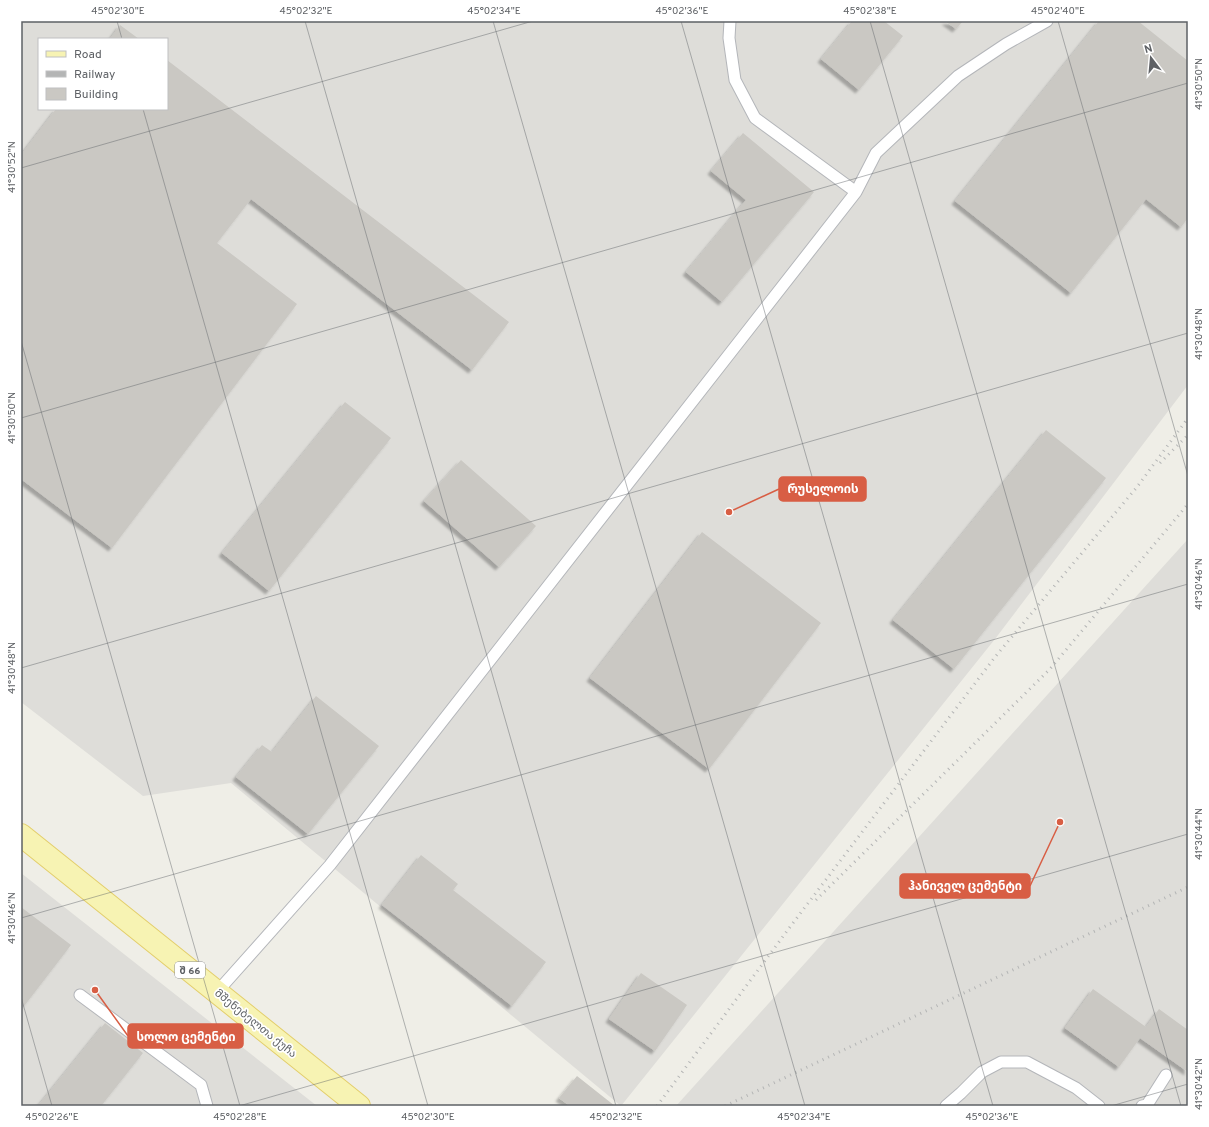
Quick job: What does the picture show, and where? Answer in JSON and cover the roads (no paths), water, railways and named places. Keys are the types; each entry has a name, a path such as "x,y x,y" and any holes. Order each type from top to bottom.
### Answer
{"main road":[{"name":"მშენებელთა ქუჩა","path":"21,835 359,1106"}],"lane":[{"path":"730,21 729,38 735,80 754,118 856,192"},
{"path":"217,992 330,865 856,192 876,153 958,76 1006,44 1047,21"},
{"path":"80,995 201,1085 207,1106"},
{"path":"946,1106 962,1094 982,1072 1001,1062 1027,1062 1076,1088 1099,1106"},
{"path":"1142,1106 1147,1105 1166,1075"}],"railway":[{"path":"657,1106 793,923 995,657 1137,487 1188,418"},
{"path":"1160,463 1188,435"},
{"path":"816,900 1050,669 1188,504"},
{"path":"725,1106 1188,887"}],"place":[{"name":"რუსელოის","path":"729,512"},
{"name":"ჰანიველ ცემენტი","path":"1060,822"},
{"name":"სოლო ცემენტი","path":"95,990"}]}
